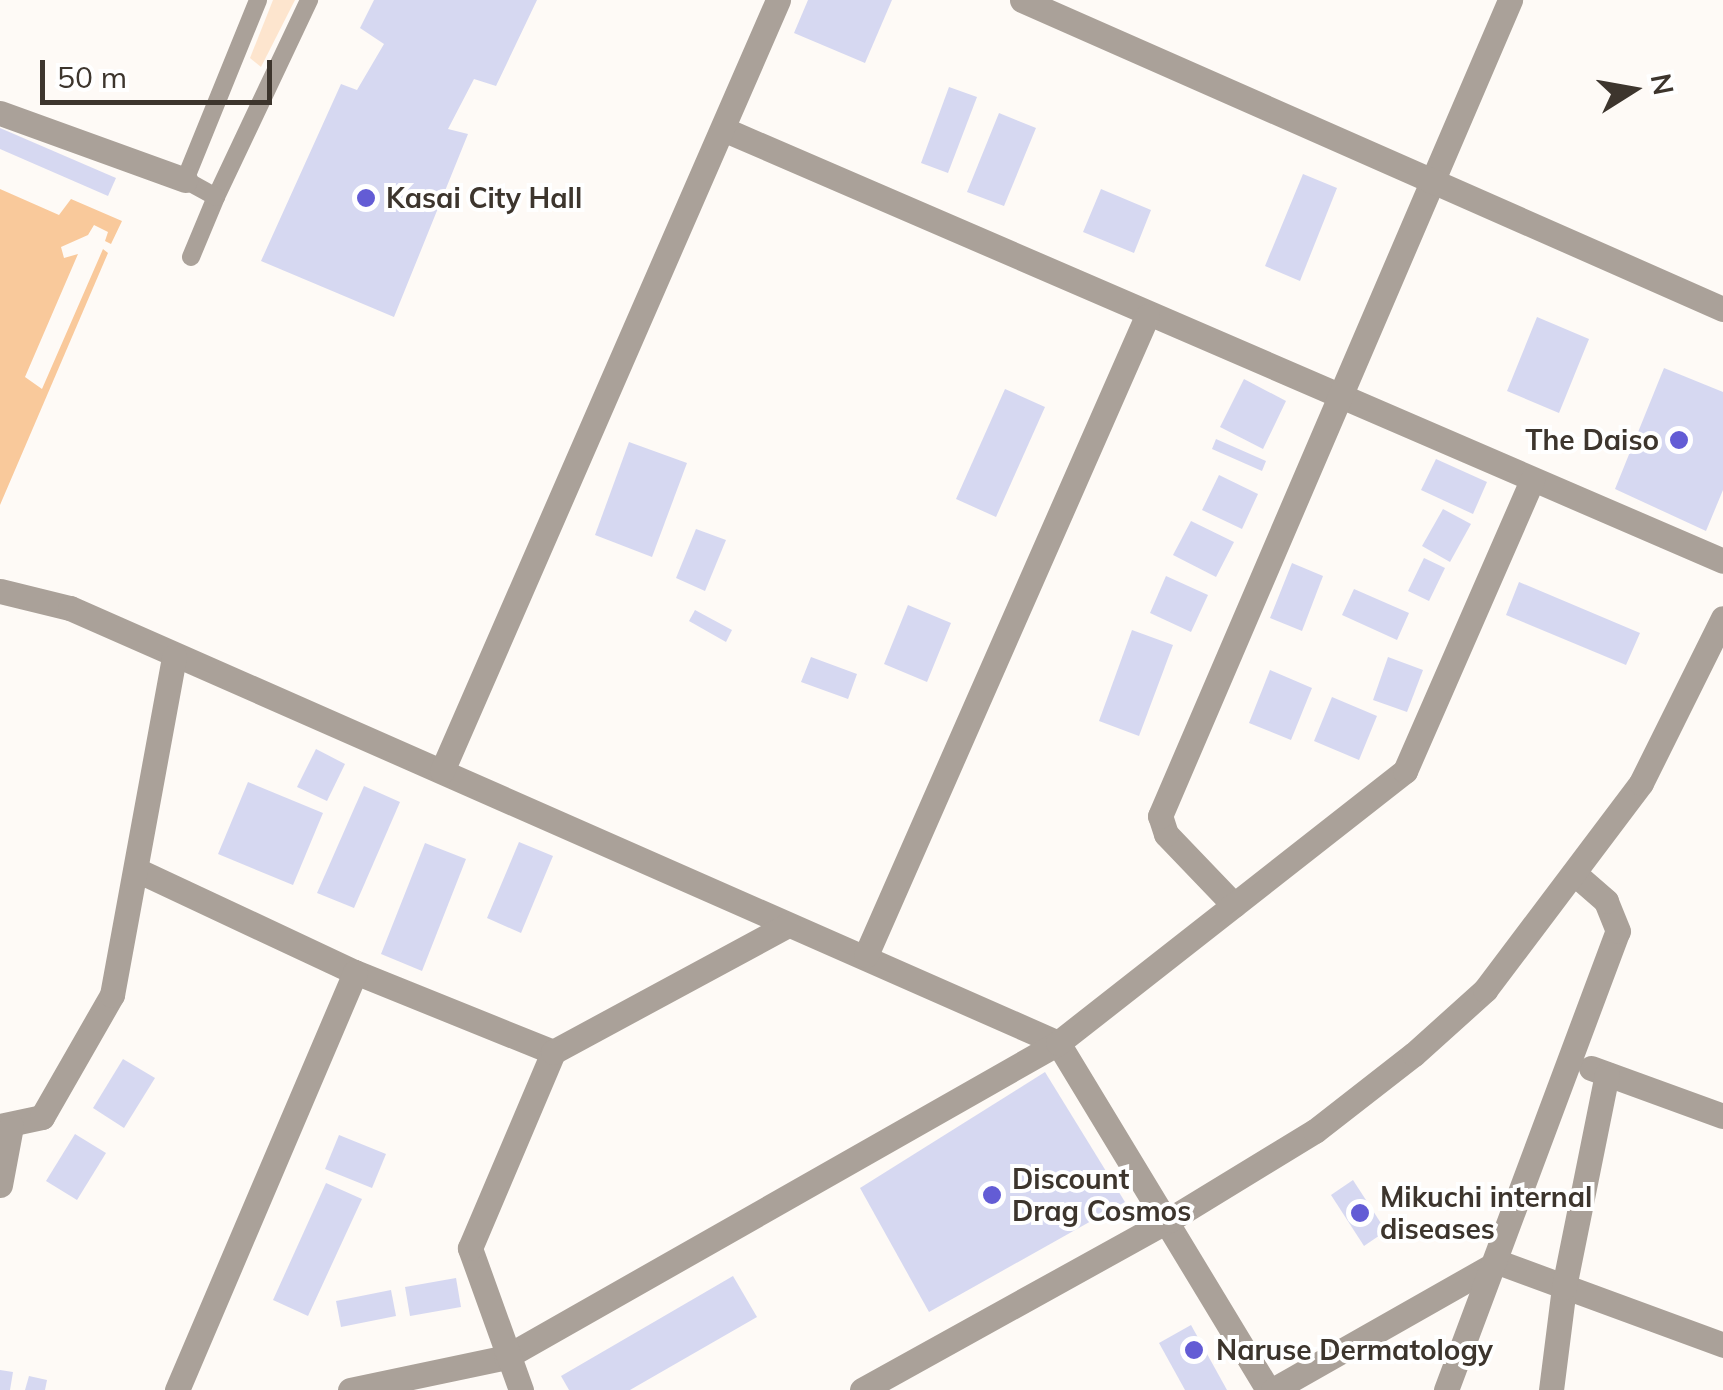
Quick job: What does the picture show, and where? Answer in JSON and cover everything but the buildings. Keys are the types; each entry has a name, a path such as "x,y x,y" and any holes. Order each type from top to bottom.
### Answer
{"street":[{"path":"442,770 778,0"},
{"path":"1022,0 1434,178 1723,309"},
{"path":"1234,905 1166,834 1160,816 1343,399 1510,0"},
{"path":"0,113 185,180"},
{"path":"723,129 1147,316 1723,560"},
{"path":"866,956 1147,316"},
{"path":"350,1390 506,1358 1058,1042 1405,771 1532,480"},
{"path":"0,591 70,608 174,657 442,770 1058,1042 1271,1390 1498,1262"},
{"path":"862,1390 1169,1220 1315,1131 1414,1054 1485,990 1576,875 1641,783 1723,618"},
{"path":"0,1185 5,1126 42,1117 112,995 139,871 174,657"},
{"path":"139,871 355,972 553,1052"},
{"path":"1446,1390 1498,1262 1618,931 1606,901 1576,875"},
{"path":"521,1390 506,1358 470,1248 553,1052 788,925"},
{"path":"177,1390 355,972"},
{"path":"1572,1061 1723,1116"},
{"path":"1551,1390 1564,1287 1607,1074"},
{"path":"1498,1262 1723,1345"},
{"path":"1437,1297 1472,1326"}],"lane":[{"path":"216,197 185,180 258,0"},
{"path":"192,257 216,197 309,0"}],"shaded area":[{"path":"273,0 295,0 261,67 250,58"},
{"path":"0,189 59,215 71,199 122,221 111,244 105,241 108,232 94,225 88,235 61,247 64,258 78,254 25,377 42,389 103,249 108,253 0,505"}],"place":[{"name":"Kasai City Hall","path":"366,198"},
{"name":"The Daiso","path":"1679,440"},
{"name":"Discount Drag Cosmos","path":"992,1195"},
{"name":"Mikuchi internal diseases","path":"1360,1213"},
{"name":"Naruse Dermatology","path":"1194,1350"}]}
